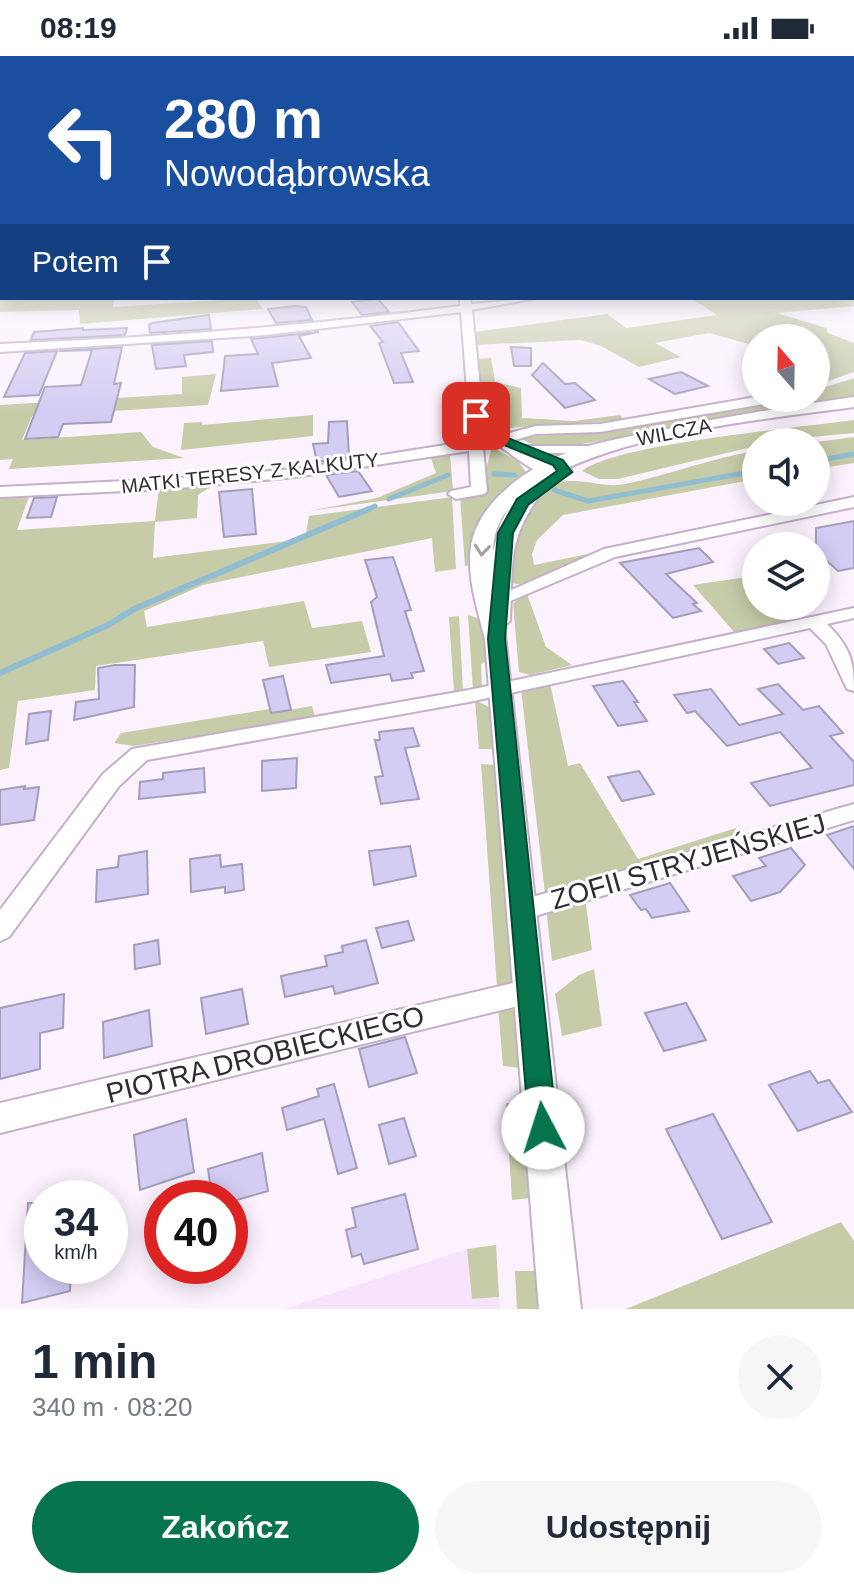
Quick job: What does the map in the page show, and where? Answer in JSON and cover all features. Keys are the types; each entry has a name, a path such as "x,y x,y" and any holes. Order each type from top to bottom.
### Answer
{"street":[{"path":"0,348 179,338 505,300"},
{"path":"466,303 476,416 498,439 556,468"},
{"name":"WILCZA","path":"556,468 595,449 761,415 854,402"},
{"name":"MATKI TERESY Z KALKUTY","path":"0,492 168,484 295,473 476,446 536,430 641,422 742,404"},
{"name":"WILCZA","path":"556,468 658,445 854,415"},
{"path":"498,439 524,449 556,468"},
{"path":"456,494 479,491 476,446"},
{"path":"524,449 595,449"},
{"path":"496,639 502,598 501,563 505,533 512,517 556,468"},
{"path":"556,468 519,488 497,510 483,537 482,581 496,639 560,1309"},
{"path":"502,598 610,553 854,502"},
{"path":"0,930 111,780 140,754 501,689 854,613"},
{"path":"813,621 834,642 854,685"},
{"name":"ZOFII STRYJEŃSKIEJ","path":"522,910 854,812"},
{"name":"PIOTRA DROBIECKIEGO","path":"0,1118 530,991"}],"shaded area":[{"path":"467,1249 472,1299 499,1297 500,1309 285,1309"}],"green space":[{"path":"0,300 114,300 113,307 256,300 263,309 80,324 79,310 0,312"},
{"path":"694,300 854,300 854,306 777,313 813,324 742,324 742,342 709,333 655,343 681,357 639,367 601,346 581,340 475,345 474,332 607,314 626,328 717,315"},
{"path":"830,334 854,343 854,372 830,380"},
{"path":"491,358 495,382 521,388 522,418 574,421 620,415 624,420 495,429 483,414 477,359"},
{"path":"216,374 208,405 32,416 22,440 141,432 153,447 184,458 9,469 13,459 0,460 0,405 182,394 182,377"},
{"path":"854,378 854,398 830,402 830,386"},
{"path":"456,389 466,390 470,420 477,434 472,441 459,444"},
{"path":"742,406 742,412 771,412 564,447 532,444 519,438 634,426"},
{"path":"313,415 313,436 181,450 184,423 202,422 202,425"},
{"path":"854,420 854,433 830,435 830,428 788,428"},
{"path":"742,434 742,449 618,479 599,479 582,471 601,461 669,445"},
{"path":"854,437 854,463 830,467 830,440"},
{"path":"492,447 518,461 526,472 471,565 465,566 460,497 488,492 486,469"},
{"path":"450,453 453,491 309,511 377,498 436,473 430,455"},
{"path":"742,454 742,482 563,515 537,540 532,554 534,565 593,553 539,578 512,583 515,552 524,519 542,492 555,484 571,481 625,484"},
{"path":"217,483 198,495 197,518 155,522 153,558 288,541 306,534 309,516 452,497 456,569 435,572 432,538 203,585 144,611 147,627 304,601 312,628 362,621 371,652 269,667 263,641 96,666 95,690 18,701 9,768 0,770 0,496 30,494 17,530 155,521 159,488"},
{"path":"742,578 742,620 793,620 735,633 693,585"},
{"path":"527,594 546,647 572,665 530,675 519,672 513,603"},
{"path":"468,615 483,620 488,661 481,664 482,689 473,690"},
{"path":"459,616 463,691 454,693 449,617"},
{"path":"550,683 568,766 580,763 638,859 736,828 745,839 562,894 545,893 521,689"},
{"path":"475,700 489,707 494,749 479,749"},
{"path":"312,706 315,717 134,746 114,743 121,733 270,709 271,713"},
{"path":"481,764 495,765 513,982 497,987"},
{"path":"585,898 592,950 552,961 546,907"},
{"path":"594,969 602,1026 562,1036 555,994 579,975"},
{"path":"498,1006 515,1011 521,1068 503,1066"},
{"path":"506,1103 523,1103 531,1198 512,1200"},
{"path":"841,1222 854,1241 854,1309 626,1309"},
{"path":"496,1245 499,1297 472,1299 467,1249"},
{"path":"515,1271 535,1271 539,1309 517,1309"}],"building":[{"path":"379,300 389,312 362,315 352,302"},
{"path":"306,307 312,320 276,323 268,309"},
{"path":"209,315 211,329 150,333 149,325 152,323"},
{"path":"398,322 419,351 401,353 413,382 394,383 379,343 383,342 370,326"},
{"path":"127,328 125,335 31,340 34,332"},
{"path":"319,332 299,336 311,358 272,363 278,386 221,391 225,356 258,354 251,339"},
{"path":"212,341 213,352 184,355 186,366 156,369 152,345"},
{"path":"122,347 114,384 121,383 111,422 63,424 58,437 25,439 45,387 81,385 92,350 59,351"},
{"path":"511,347 531,348 531,366 514,366"},
{"path":"57,351 39,395 4,397 25,353"},
{"path":"543,363 565,384 575,383 595,400 565,408 532,375"},
{"path":"681,372 708,386 675,394 649,379"},
{"path":"347,421 349,457 317,462 313,444 328,443 329,422"},
{"path":"358,471 372,491 339,497 326,475"},
{"path":"252,489 256,534 224,537 219,492"},
{"path":"57,497 51,517 27,518 34,498"},
{"path":"854,521 854,568 838,571 830,564 830,532 816,532 816,528"},
{"path":"699,548 713,562 666,574 697,603 693,604 701,611 673,618 620,563"},
{"path":"393,557 411,610 405,611 424,671 411,673 413,678 392,681 390,674 331,683 326,665 384,656 371,602 377,597 365,560"},
{"path":"789,643 804,658 778,664 764,649"},
{"path":"135,665 134,707 74,720 76,702 99,699 98,668"},
{"path":"283,676 291,710 271,713 263,680"},
{"path":"623,681 647,721 618,726 593,686"},
{"path":"778,684 803,710 819,706 843,733 830,736 854,762 854,785 770,806 751,783 812,768 780,732 727,746 695,711 687,713 674,695 711,689 739,725 783,714 758,689"},
{"path":"51,711 48,740 26,744 29,714"},
{"path":"413,728 419,746 405,748 419,799 381,804 375,777 383,776 375,740 380,740 379,732"},
{"path":"297,758 296,788 262,791 262,761"},
{"path":"204,768 205,792 139,799 140,782 163,779 163,773"},
{"path":"639,771 654,794 622,801 608,777"},
{"path":"25,786 24,789 39,787 34,820 0,825 0,790"},
{"path":"854,826 854,869 827,835"},
{"path":"410,846 416,876 374,885 369,851"},
{"path":"791,848 805,865 780,892 751,901 733,876 766,866 759,858"},
{"path":"147,851 148,894 96,902 97,870 118,867 119,856"},
{"path":"220,855 221,867 242,864 244,890 225,893 225,887 191,892 190,859"},
{"path":"670,883 689,911 652,918 646,909 641,910 630,895"},
{"path":"408,921 414,940 382,948 376,928"},
{"path":"158,940 160,964 135,969 134,945"},
{"path":"366,940 378,983 335,994 333,986 285,997 281,976 327,966 325,956 343,952 342,946"},
{"path":"242,989 248,1024 206,1034 201,998"},
{"path":"64,994 63,1028 40,1033 40,1069 0,1079 0,1008"},
{"path":"686,1003 706,1040 664,1051 645,1013"},
{"path":"149,1010 152,1046 104,1058 103,1022"},
{"path":"405,1037 417,1073 369,1087 359,1049"},
{"path":"810,1071 818,1083 829,1080 852,1112 798,1131 769,1085"},
{"path":"334,1084 357,1168 338,1174 324,1119 287,1130 282,1108 319,1096 317,1089"},
{"path":"713,1114 772,1222 722,1239 666,1129"},
{"path":"404,1118 416,1156 389,1164 379,1125"},
{"path":"186,1119 194,1172 170,1180 144,1180 144,1189 140,1190 134,1135"},
{"path":"262,1153 268,1191 248,1197 248,1180 210,1180 208,1169"},
{"path":"405,1194 418,1249 364,1264 361,1254 352,1257 346,1230 356,1227 352,1208"},
{"path":"24,1270 24,1284 70,1284 70,1291 22,1303"}],"waterway":[{"path":"830,458 854,454"},
{"path":"494,474 515,475"},
{"path":"554,490 588,501 742,474"},
{"path":"389,499 448,475"},
{"path":"364,511 375,506"},
{"path":"0,673 108,625 136,608 369,509"}],"route":[{"path":"476,416 481,425 498,439 558,463 565,472 539,487 522,502 505,533 501,563 502,598 496,639 543,1128"}]}
